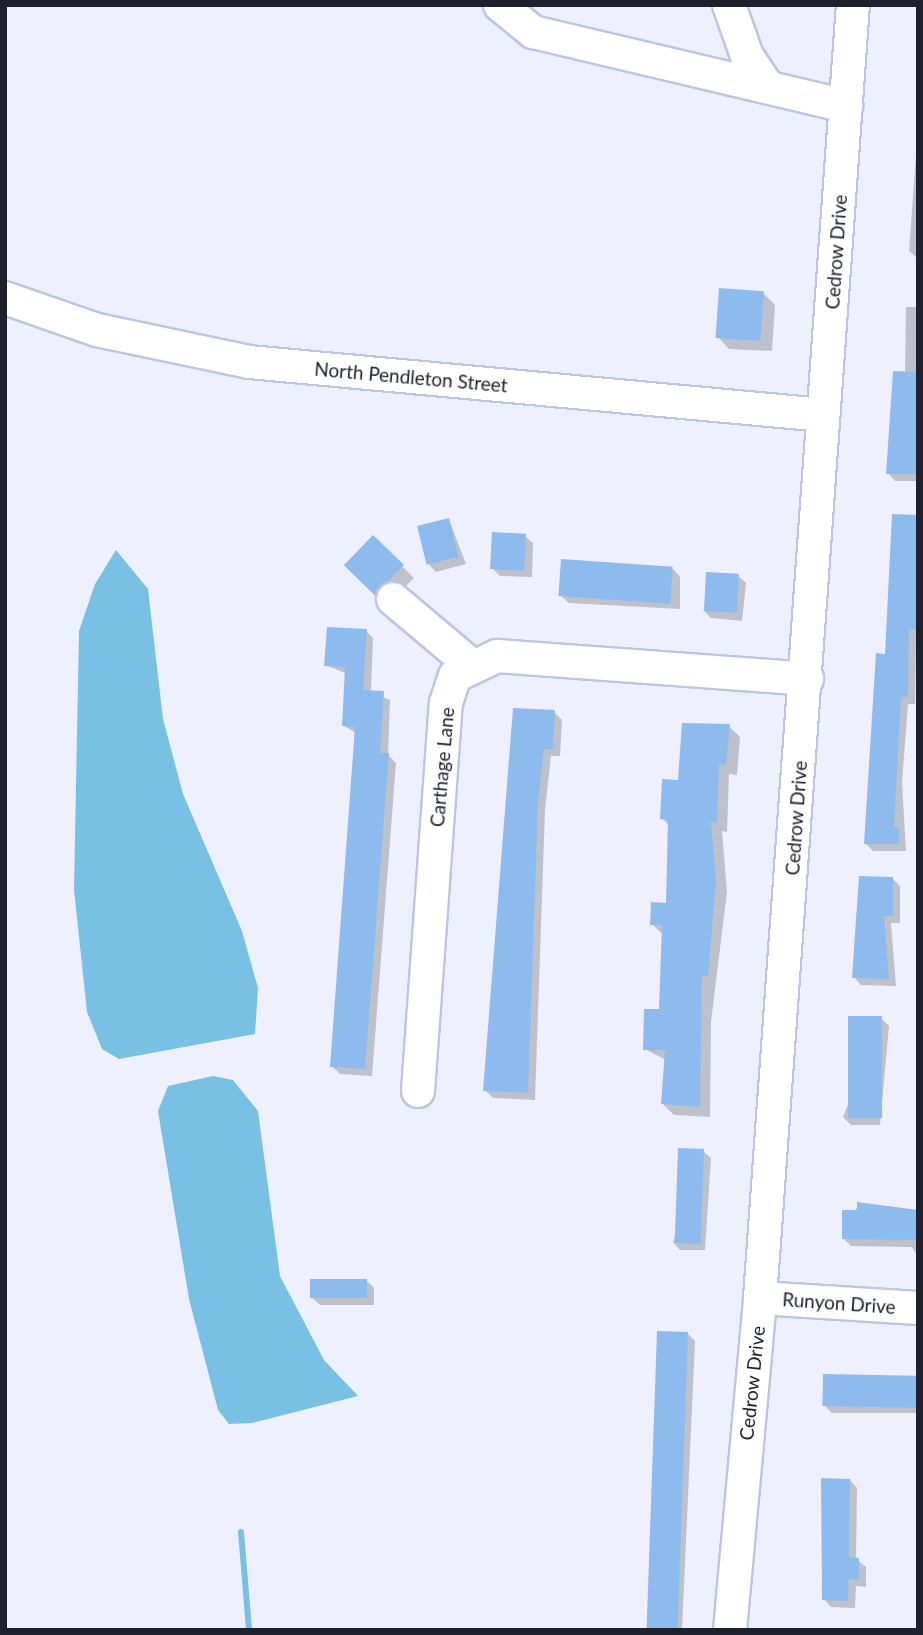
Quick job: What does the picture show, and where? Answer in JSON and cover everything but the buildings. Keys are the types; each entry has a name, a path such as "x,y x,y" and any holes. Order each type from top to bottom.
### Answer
{"street":[{"path":"500,5 533,32 846,106"},
{"path":"729,5 747,56 768,88"},
{"name":"Cedrow Drive","path":"730,1630 760,1298 807,679 853,5"},
{"name":"North Pendleton Street","path":"5,298 97,330 249,362 824,415"},
{"path":"393,599 470,664 496,656 807,679"},
{"name":"Carthage Lane","path":"418,1091 446,703 455,676 470,664"},
{"name":"Runyon Drive","path":"760,1298 918,1308"}],"water":[{"path":"116,550 148,589 163,719 183,794 242,931 258,988 255,1034 119,1059 102,1049 87,1012 74,890 79,631 95,584"},
{"path":"213,1076 233,1080 258,1111 280,1276 324,1360 358,1396 252,1423 229,1424 218,1410 189,1299 158,1111 168,1086"}],"waterway":[{"path":"241,1532 249,1630"}]}
